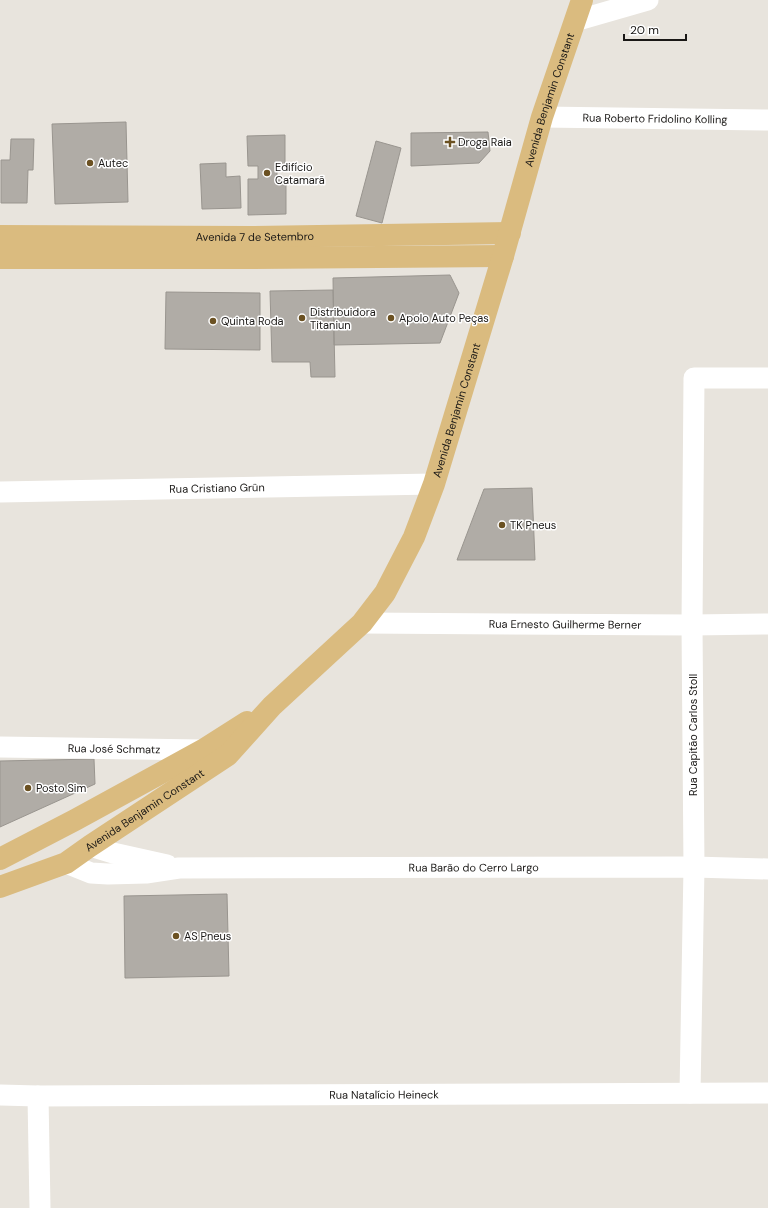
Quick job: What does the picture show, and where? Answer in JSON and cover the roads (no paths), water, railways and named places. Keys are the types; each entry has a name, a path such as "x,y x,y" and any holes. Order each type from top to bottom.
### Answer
{"main road":[{"name":"Avenida Benjamin Constant","path":"0,887 66,863 228,755 272,706 362,623 385,593 414,537 434,484 504,256 542,117 582,0"},
{"name":"Avenida 7 de Setembro","path":"0,236 250,236 510,233"},
{"path":"93,236 93,258"},
{"path":"250,236 250,258"},
{"name":"Avenida 7 de Setembro","path":"0,258 504,256"},
{"name":"Avenida Benjamin Constant","path":"0,859 203,750 272,706"},
{"path":"66,863 59,859 51,848 50,837 60,828 74,826 85,837 90,846"}],"street":[{"path":"575,21 648,0"},
{"name":"Rua Roberto Fridolino Kolling","path":"542,117 768,120"},
{"name":"Rua Capitão Carlos Stoll","path":"690,1093 694,867 692,625 694,378 768,378"},
{"name":"Rua Cristiano Grün","path":"0,492 434,484"},
{"name":"Rua Ernesto Guilherme Berner","path":"362,623 768,624"},
{"name":"Rua José Schmatz","path":"0,747 203,750 228,755"},
{"name":"Rua Barão do Cerro Largo","path":"90,846 113,853 179,868"},
{"name":"Rua Barão do Cerro Largo","path":"66,863 91,873 108,874 146,874 179,868 694,867 768,869"},
{"name":"Rua Natalício Heineck","path":"0,1095 768,1093"},
{"path":"38,1096 40,1208"}],"place":[{"name":"Droga Raia","path":"450,142"},
{"name":"Autec","path":"90,163"},
{"name":"Edifício Catamarã","path":"267,173"},
{"name":"Distribuidora Titaniun","path":"302,318"},
{"name":"Apolo Auto Peças","path":"391,318"},
{"name":"Quinta Roda","path":"213,321"},
{"name":"TK Pneus","path":"502,525"},
{"name":"Posto Sim","path":"28,788"},
{"name":"AS Pneus","path":"176,936"}]}
